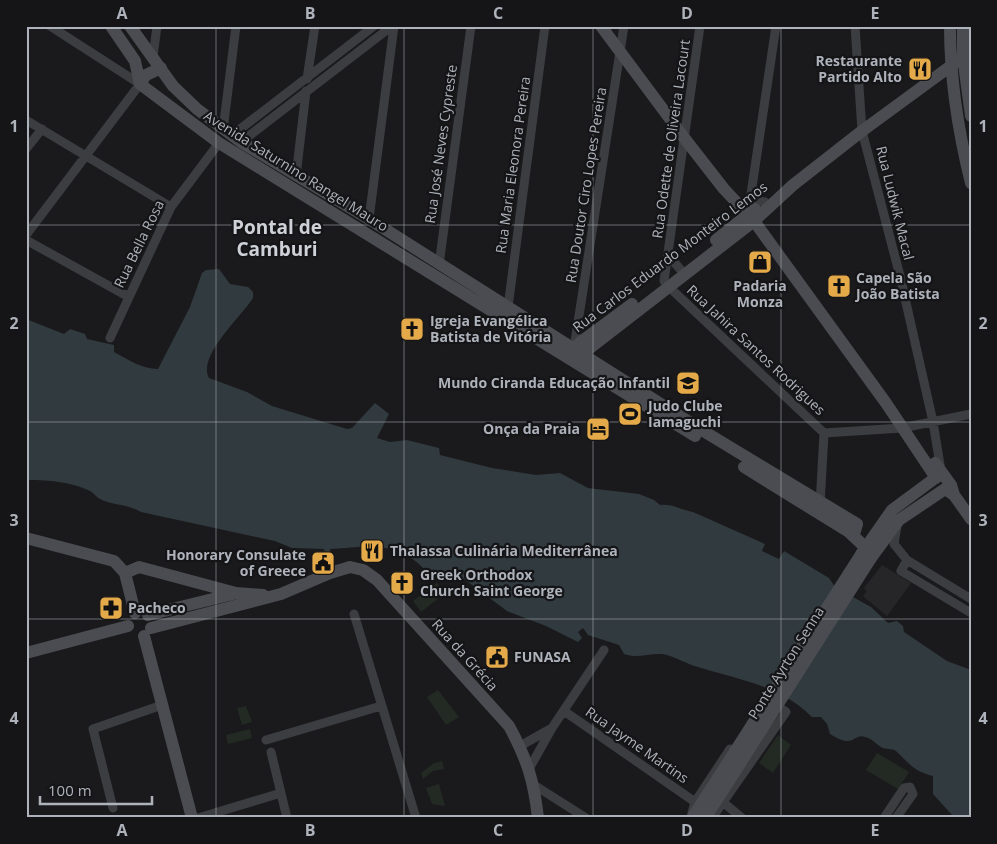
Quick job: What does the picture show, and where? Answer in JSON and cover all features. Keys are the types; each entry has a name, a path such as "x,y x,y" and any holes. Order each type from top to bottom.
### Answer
{"street":[{"name":"Avenida Saturnino Rangel Mauro","path":"50,26 159,97 219,143 433,266 820,509 857,524 855,531 849,532 866,553"},
{"path":"111,26 135,61 140,84"},
{"name":"Avenida Saturnino Rangel Mauro","path":"130,26 173,86 232,136 369,219 387,238"},
{"path":"153,57 157,26"},
{"path":"232,136 236,26"},
{"path":"308,79 315,26"},
{"path":"232,136 374,26"},
{"path":"232,136 306,91 393,26"},
{"path":"369,219 393,26"},
{"name":"Rua José Neves Cypreste","path":"433,266 471,26"},
{"name":"Rua Maria Eleonora Pereira","path":"508,307 545,26"},
{"path":"601,26 685,139 775,252 886,404 907,427 939,476 971,519"},
{"name":"Rua Doutor Ciro Lopes Pereira","path":"574,354 624,26"},
{"name":"Rua Odette de Oliveira Lacourt","path":"667,284 668,256 700,26"},
{"path":"748,220 776,26"},
{"name":"Rua Ludwik Macal","path":"855,26 862,131 900,276 933,422 939,476"},
{"path":"950,26 949,67 958,134 971,183"},
{"path":"963,26 963,57 971,116"},
{"name":"Rua Carlos Eduardo Monteiro Lemos","path":"574,354 667,284 862,131 963,57"},
{"path":"26,235 146,75 161,68"},
{"path":"931,81 945,83 953,88"},
{"path":"159,97 169,95 173,86"},
{"path":"296,176 306,91"},
{"path":"26,120 171,207"},
{"path":"26,150 42,129"},
{"name":"Rua Bella Rosa","path":"110,338 171,207 219,143"},
{"name":"Rua Carlos Eduardo Monteiro Lemos","path":"574,354 590,335 667,284 680,269 748,220 765,202 793,185"},
{"path":"751,194 754,200 765,202"},
{"path":"26,240 129,297"},
{"name":"Rua Odette de Oliveira Lacourt","path":"668,256 680,269"},
{"name":"Avenida Saturnino Rangel Mauro","path":"433,266 508,307 574,354"},
{"name":"Rua Jahira Santos Rodrigues","path":"667,284 824,433"},
{"path":"577,330 580,335 590,335"},
{"path":"820,509 824,433 907,427 971,414"},
{"path":"866,553 892,510 939,476"},
{"path":"866,553 899,520 950,490"},
{"path":"899,520 894,544 907,560 971,599"},
{"path":"26,538 114,560 125,572 145,623 162,705 192,818"},
{"name":"Ponte Ayrton Senna","path":"723,781 866,553"},
{"path":"907,560 901,571 906,577 971,614"},
{"path":"125,572 139,567 236,593 280,594"},
{"name":"Rua da Grécia","path":"145,623 280,594 330,573 350,567 371,574 509,726 538,787"},
{"path":"145,623 129,618 128,626 134,635 145,623 236,593"},
{"path":"354,614 380,706 416,818"},
{"path":"26,653 128,626"},
{"path":"530,770 552,728 604,650"},
{"path":"691,818 695,802 764,698 786,712 712,818"},
{"path":"113,808 93,729 162,705"},
{"path":"266,740 380,706"},
{"name":"Rua Jayme Martins","path":"564,711 695,802"},
{"path":"520,746 552,728"},
{"path":"271,752 287,818"},
{"path":"691,818 723,781"},
{"path":"705,818 723,781"},
{"path":"538,787 538,814"},
{"path":"538,787 586,818"},
{"path":"884,818 904,788 910,787 912,794 896,818"},
{"path":"198,818 281,793"},
{"path":"724,803 742,818"}],"shaded area":[{"path":"219,269 230,284 248,287 253,292 253,298 214,348 207,369 209,378 247,392 272,406 347,429 352,428 375,403 389,414 377,438 390,442 407,440 439,448 440,455 492,468 536,475 560,473 588,488 639,494 654,500 660,505 673,506 693,512 765,544 762,551 779,559 784,551 829,578 835,587 871,607 888,623 897,621 903,626 904,632 947,661 971,670 971,818 956,818 953,816 933,794 933,776 916,769 896,751 883,748 861,736 849,741 838,739 830,734 827,724 821,717 812,717 800,706 773,691 744,680 694,666 667,655 634,656 624,654 619,645 588,635 583,628 578,632 582,638 578,642 546,626 507,611 464,579 453,581 444,575 440,579 434,577 414,560 398,552 379,547 361,547 330,549 330,555 326,555 324,549 292,548 275,541 141,512 130,507 105,501 90,491 76,485 28,480 26,478 26,319 64,334 70,329 85,334 87,339 114,345 114,352 135,363 152,369 158,369 190,307 202,273 206,270"},
{"path":"882,565 911,583 887,616 863,596 867,591 864,588"},
{"path":"437,583 445,593 421,612 413,601"},
{"path":"438,690 459,717 446,725 427,697"},
{"path":"246,706 252,722 242,725 237,708"},
{"path":"250,729 252,738 228,744 226,735"},
{"path":"778,735 791,745 773,773 759,763"},
{"path":"877,753 909,772 898,789 866,770"},
{"path":"442,761 444,769 433,771 423,779 421,773 434,763"},
{"path":"439,784 445,806 432,804 426,788"}],"place":[{"name":"Restaurante Partido Alto","path":"920,69"},
{"name":"Padaria Monza","path":"760,262"},
{"name":"Capela São João Batista","path":"839,286"},
{"name":"Igreja Evangélica Batista de Vitória","path":"412,329"},
{"name":"Mundo Ciranda Educação Infantil","path":"688,383"},
{"name":"Judo Clube Iamaguchi","path":"630,414"},
{"name":"Onça da Praia","path":"598,429"},
{"name":"Thalassa Culinária Mediterrânea","path":"372,551"},
{"name":"Honorary Consulate of Greece","path":"323,563"},
{"name":"Greek Orthodox Church Saint George","path":"402,583"},
{"name":"Pacheco","path":"111,608"},
{"name":"FUNASA","path":"497,657"}],"district":[{"name":"Pontal de Camburi","path":"277,238"}]}
